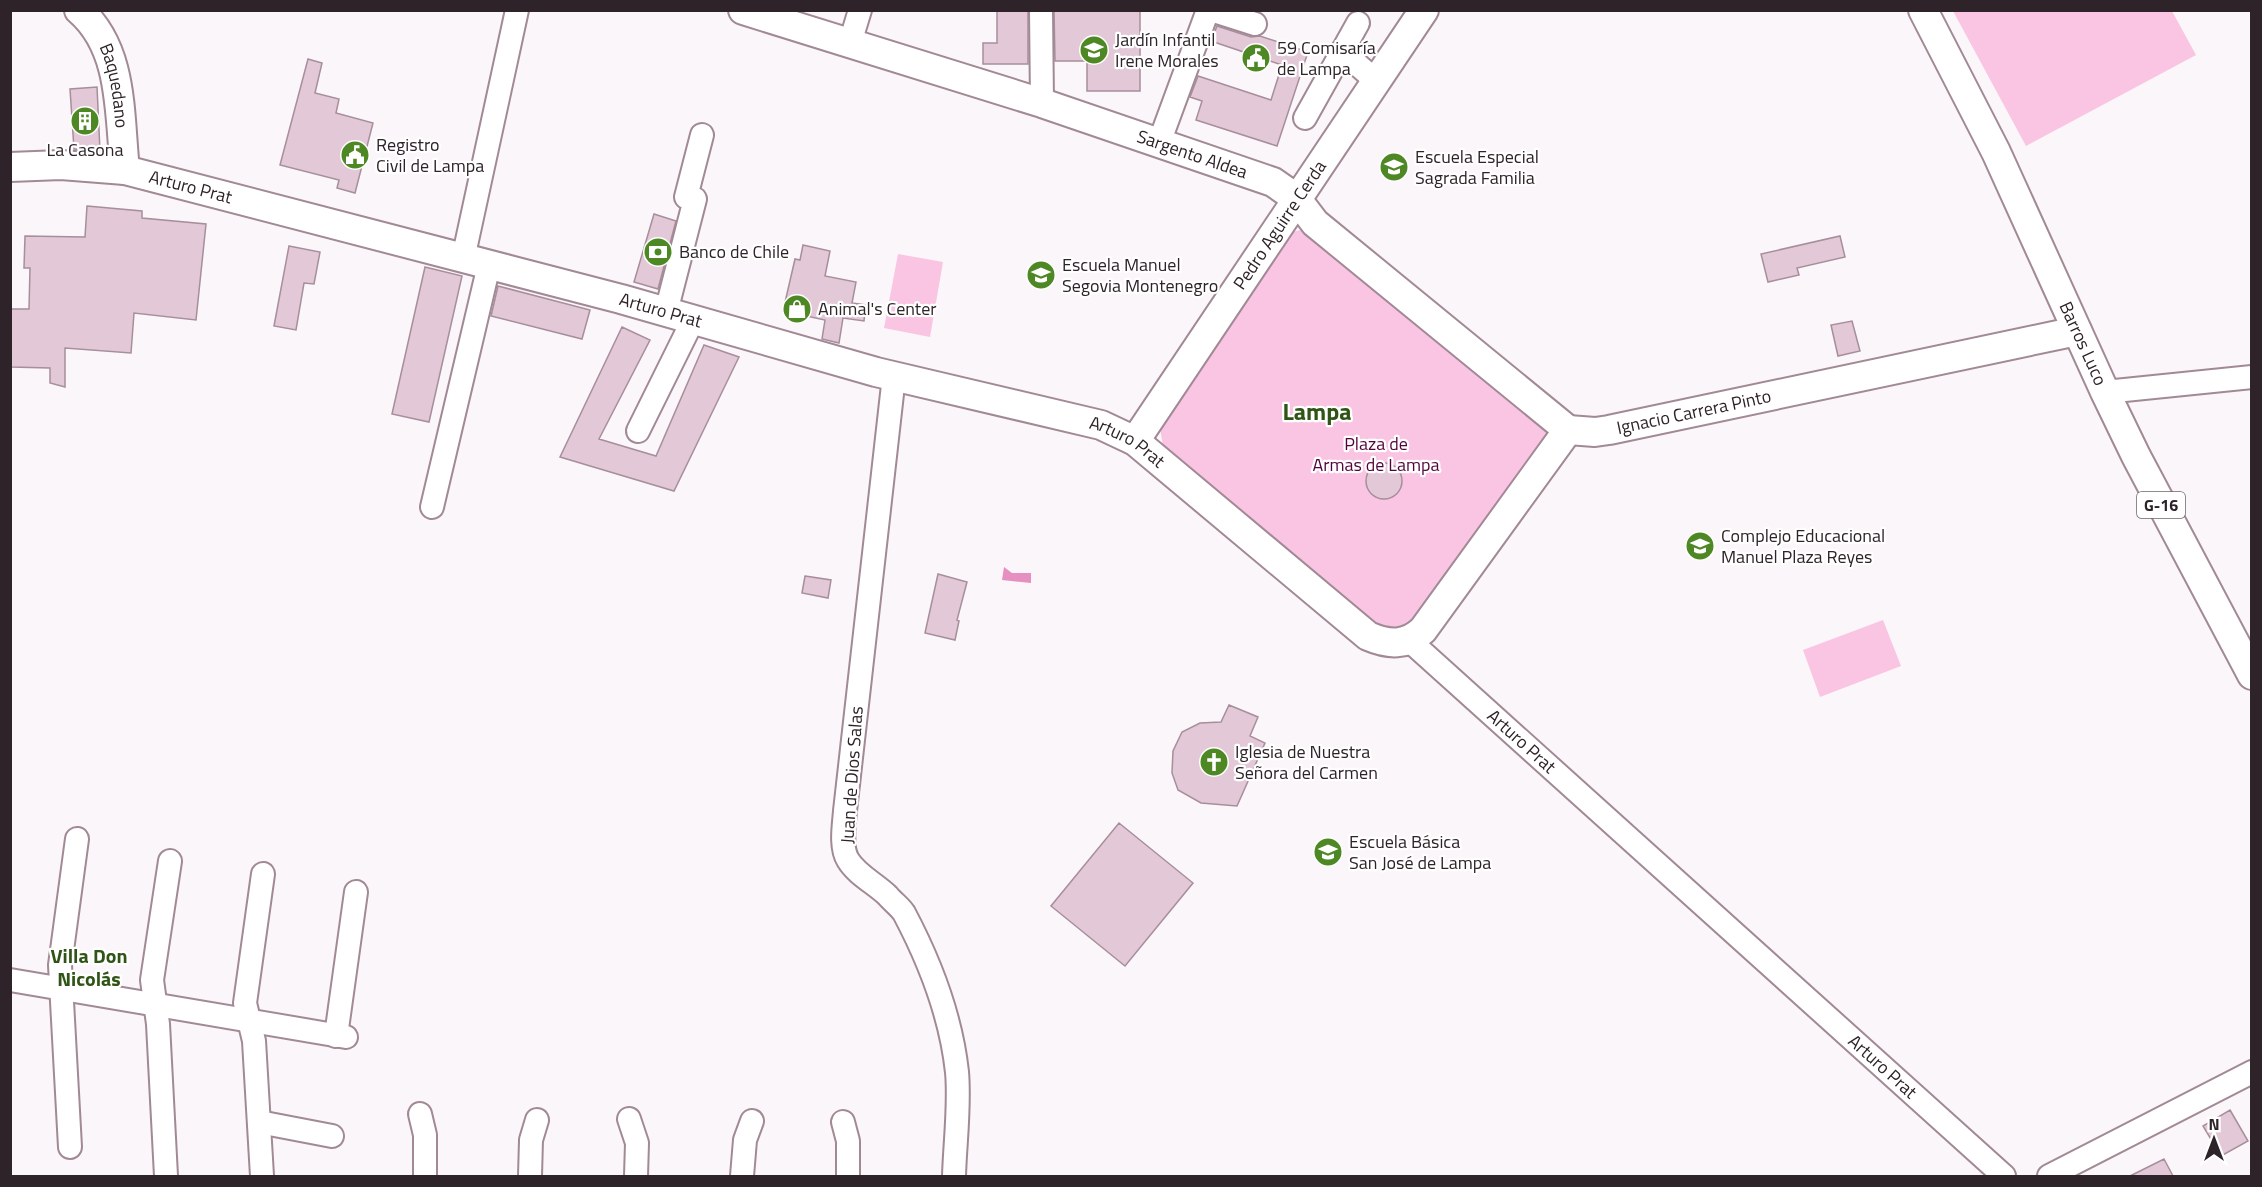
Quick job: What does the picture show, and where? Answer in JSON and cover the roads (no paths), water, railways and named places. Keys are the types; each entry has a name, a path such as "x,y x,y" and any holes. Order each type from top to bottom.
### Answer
{"main road":[{"name":"Baquedano","path":"79,10 96,28 110,55 116,85 124,170"},
{"name":"Sargento Aldea","path":"743,10 789,17 850,43 1042,103 1273,182 1296,198 1315,223 1568,430"},
{"name":"Pedro Aguirre Cerda","path":"1135,441 1424,10"},
{"name":"Barros Luco","path":"1923,10 1996,152 2104,392 2165,514 2252,675"},
{"name":"Arturo Prat","path":"10,167 60,165 124,170 666,312 894,376 1101,425 1135,441 1368,636 1388,643 1410,641"},
{"name":"Ignacio Carrera Pinto","path":"1568,430 1595,432 1609,430 2077,331"},
{"path":"1410,641 1423,630 1568,430"}],"street":[{"path":"432,507 476,262 517,10"},
{"path":"850,43 860,10"},
{"path":"1041,10 1042,103"},
{"path":"1159,143 1210,10 1255,24"},
{"path":"1305,118 1358,23"},
{"path":"1342,51 1376,81"},
{"path":"666,312 694,199 686,197 702,135"},
{"path":"638,431 693,320"},
{"name":"Juan de Dios Salas","path":"894,376 846,799 844,842 847,859 858,872 884,892 902,910 930,969 939,995 950,1032 957,1074 954,1176"},
{"path":"2104,392 2252,377"},
{"name":"Arturo Prat","path":"1410,641 2004,1176"},
{"path":"70,1147 60,965 77,839"},
{"path":"166,1176 158,1024 152,980 170,861"},
{"path":"262,1176 254,1041 245,1003 263,874"},
{"path":"10,980 341,1036 357,892"},
{"path":"2049,1176 2252,1072"},
{"path":"420,1114 425,1135 425,1176"},
{"path":"629,1119 637,1143 636,1176"},
{"path":"530,1176 531,1140 537,1120"},
{"path":"742,1176 745,1140 752,1121"},
{"path":"259,1122 332,1136"},
{"path":"843,1122 848,1142 848,1176"}],"place":[{"name":"Jardín Infantil Irene Morales","path":"1094,50"},
{"name":"59 Comisaría de Lampa","path":"1256,58"},
{"name":"La Casona","path":"85,121"},
{"name":"Registro Civil de Lampa","path":"355,155"},
{"name":"Escuela Especial Sagrada Familia","path":"1394,167"},
{"name":"Banco de Chile","path":"658,252"},
{"name":"Escuela Manuel Segovia Montenegro","path":"1041,275"},
{"name":"Animal's Center","path":"797,309"},
{"name":"Complejo Educacional Manuel Plaza Reyes","path":"1700,546"},
{"name":"Iglesia de Nuestra Señora del Carmen","path":"1214,762"},
{"name":"Escuela Básica San José de Lampa","path":"1328,852"}],"district":[{"name":"Lampa","path":"1317,412"},
{"name":"Villa Don Nicolás","path":"89,968"}],"park label":[{"name":"Plaza de Armas de Lampa","path":"1376,454"}]}
